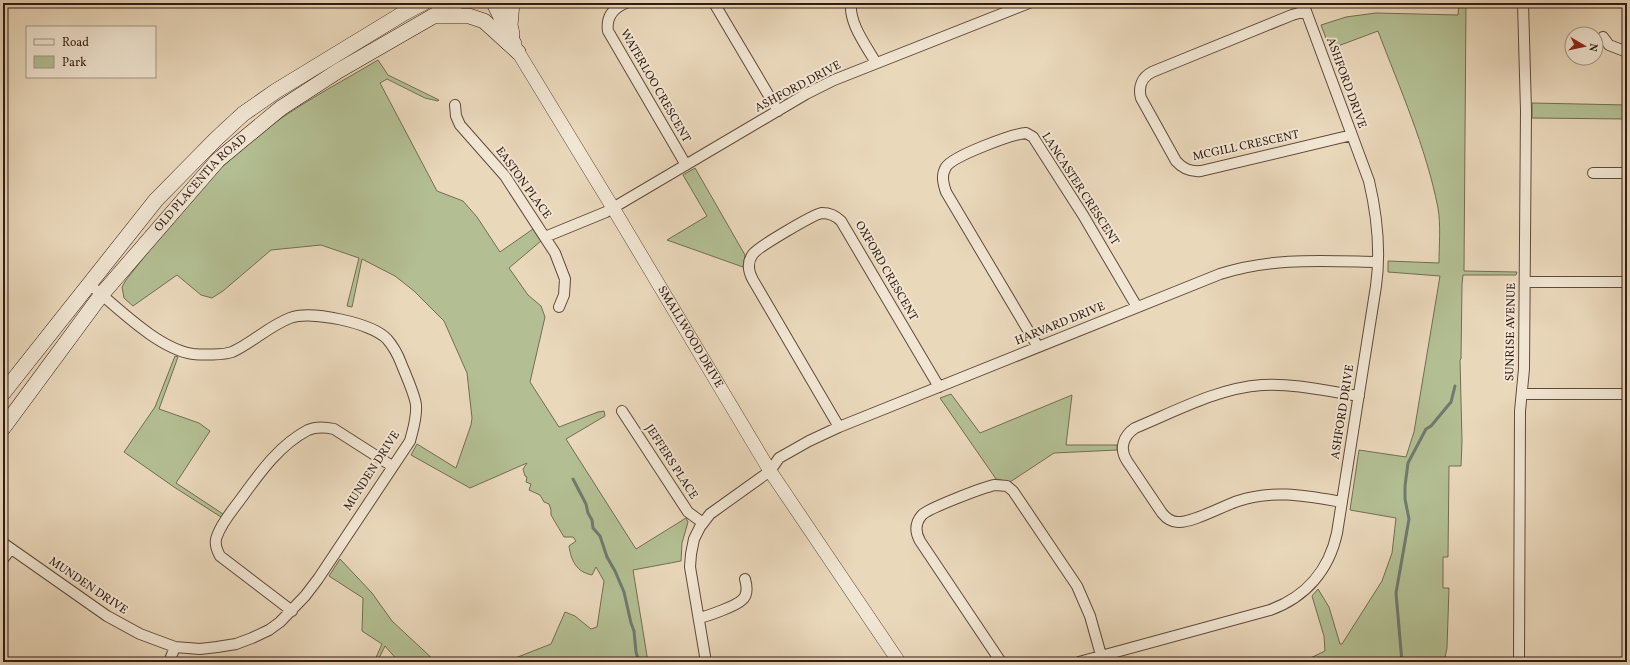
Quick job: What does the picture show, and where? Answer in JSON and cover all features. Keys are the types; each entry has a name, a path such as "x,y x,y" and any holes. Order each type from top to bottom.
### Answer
{"main road":[{"name":"OLD PLACENTIA ROAD","path":"3,393 156,200 216,139 244,114 276,91 408,8 423,3"},
{"name":"OLD PLACENTIA ROAD","path":"3,428 102,294 218,160 281,108 338,71 456,3"},
{"name":"SMALLWOOD DRIVE","path":"494,3 518,52"},
{"path":"512,3 510,25 518,52"},
{"path":"434,16 469,16 484,21 518,52"}],"street":[{"name":"WATERLOO CRESCENT","path":"626,3 617,7 611,13 608,22 608,31 686,165"},
{"path":"714,3 778,111"},
{"path":"851,3 851,13 855,25 876,63"},
{"name":"ASHFORD DRIVE","path":"614,208 778,111 834,80 1029,3"},
{"name":"SUNRISE AVENUE","path":"1519,662 1520,411 1524,369 1525,282 1526,111 1523,3"},
{"name":"ASHFORD DRIVE","path":"1079,662 1270,610 1296,597 1316,579 1328,561 1335,542 1376,286 1378,233 1375,207 1369,181 1304,7"},
{"name":"MCGILL CRESCENT","path":"1304,7 1292,15 1152,72 1146,76 1141,84 1139,94 1140,98 1176,161 1182,168 1191,171 1201,171 1352,135"},
{"path":"1604,38 1609,45 1627,52"},
{"name":"SMALLWOOD DRIVE","path":"518,52 614,208 770,471 900,662"},
{"name":"EASTON PLACE","path":"455,105 456,116 460,126 502,173 545,237 558,260 565,279 564,295 559,307"},
{"name":"LANCASTER CRESCENT","path":"1038,347 946,192 943,182 946,168 956,158 1016,135 1026,133 1033,137 1083,215 1137,307"},
{"path":"1593,173 1627,173"},
{"name":"EASTON PLACE","path":"545,237 614,208"},
{"name":"OXFORD CRESCENT","path":"839,427 752,280 749,268 751,257 758,249 815,215 827,214 835,216 841,221 939,387"},
{"name":"HARVARD DRIVE","path":"706,662 690,561 694,539 703,523 719,507 770,471 779,458 809,441 839,427 1220,274 1246,266 1296,260 1378,262"},
{"path":"1525,282 1627,282"},
{"name":"MUNDEN DRIVE","path":"6,546 107,616 140,634 174,647 200,649 236,644 269,630 292,611 318,580 392,466 410,441 415,422 416,404 400,360 387,339 376,331 350,322 321,316 306,315 291,318 282,322 231,352 192,354 178,350 160,341 89,284"},
{"path":"1342,502 1295,495 1268,495 1239,500 1187,521 1175,522 1167,518 1162,513 1127,461 1122,452 1122,447 1125,436 1135,428 1214,396 1237,389 1263,385 1283,385 1359,396"},
{"path":"1522,394 1627,394"},
{"name":"JEFFERS PLACE","path":"622,411 688,512 703,523"},
{"path":"292,611 220,556 215,547 216,536 226,518 264,468 282,449 301,435 316,427 324,426 334,429 392,466"},
{"path":"1001,662 920,541 916,532 919,519 925,512 995,485 1007,486 1013,491 1073,580 1087,608 1101,656"},
{"path":"3,559 6,546"},
{"path":"699,618 710,615 740,602 746,591 745,579"},
{"path":"169,662 174,647"}],"green space":[{"path":"1459,3 1466,3 1464,271 1517,272 1516,275 1463,275 1460,360 1462,441 1461,466 1449,466 1448,557 1443,557 1443,588 1449,588 1447,648 1444,662 1302,662 1325,651 1324,636 1312,596 1318,589 1329,607 1340,644 1342,644 1382,581 1392,553 1396,518 1350,510 1359,450 1406,457 1414,432 1440,276 1388,272 1388,261 1439,263 1440,236 1438,208 1427,163 1420,140 1378,31 1330,49 1321,25 1346,17 1376,13 1458,15"},
{"path":"378,60 388,75 439,100 425,98 387,79 380,83 437,191 463,201 477,217 500,252 533,229 541,241 509,268 528,295 541,306 545,317 530,382 559,427 604,411 605,416 566,439 636,549 686,518 688,522 682,543 681,561 633,570 648,662 505,662 551,644 565,612 575,616 591,629 597,627 604,581 596,567 592,575 582,571 575,565 569,546 576,541 573,537 564,537 551,515 549,504 544,502 540,495 529,490 531,484 526,482 527,477 525,476 523,469 527,463 470,488 411,455 417,444 456,468 472,418 467,373 444,321 414,291 395,276 362,259 352,307 347,306 359,258 321,245 271,250 223,291 212,298 201,295 177,275 133,306 124,298 122,287 126,280 185,207 234,155 267,128 282,118 314,97"},
{"path":"1532,103 1627,105 1627,119 1532,118"},
{"path":"695,168 745,255 743,267 667,240 707,216 683,175"},
{"path":"175,356 178,357 159,409 199,423 210,431 176,483 223,514 221,517 174,487 124,452 155,407"},
{"path":"951,394 980,433 1072,395 1066,445 1117,445 1117,450 1054,453 1010,482 996,479 940,398"},
{"path":"340,559 372,593 392,621 436,662 399,662 385,646 377,662 374,662 382,644 362,631 363,598 329,576"}],"waterway":[{"path":"1402,662 1396,593 1409,519 1405,499 1408,463 1426,429 1431,426 1451,402 1455,386"},
{"path":"573,479 586,504 588,513 592,520 593,528 600,536 607,557 624,592 634,631 636,652 639,662"}]}
